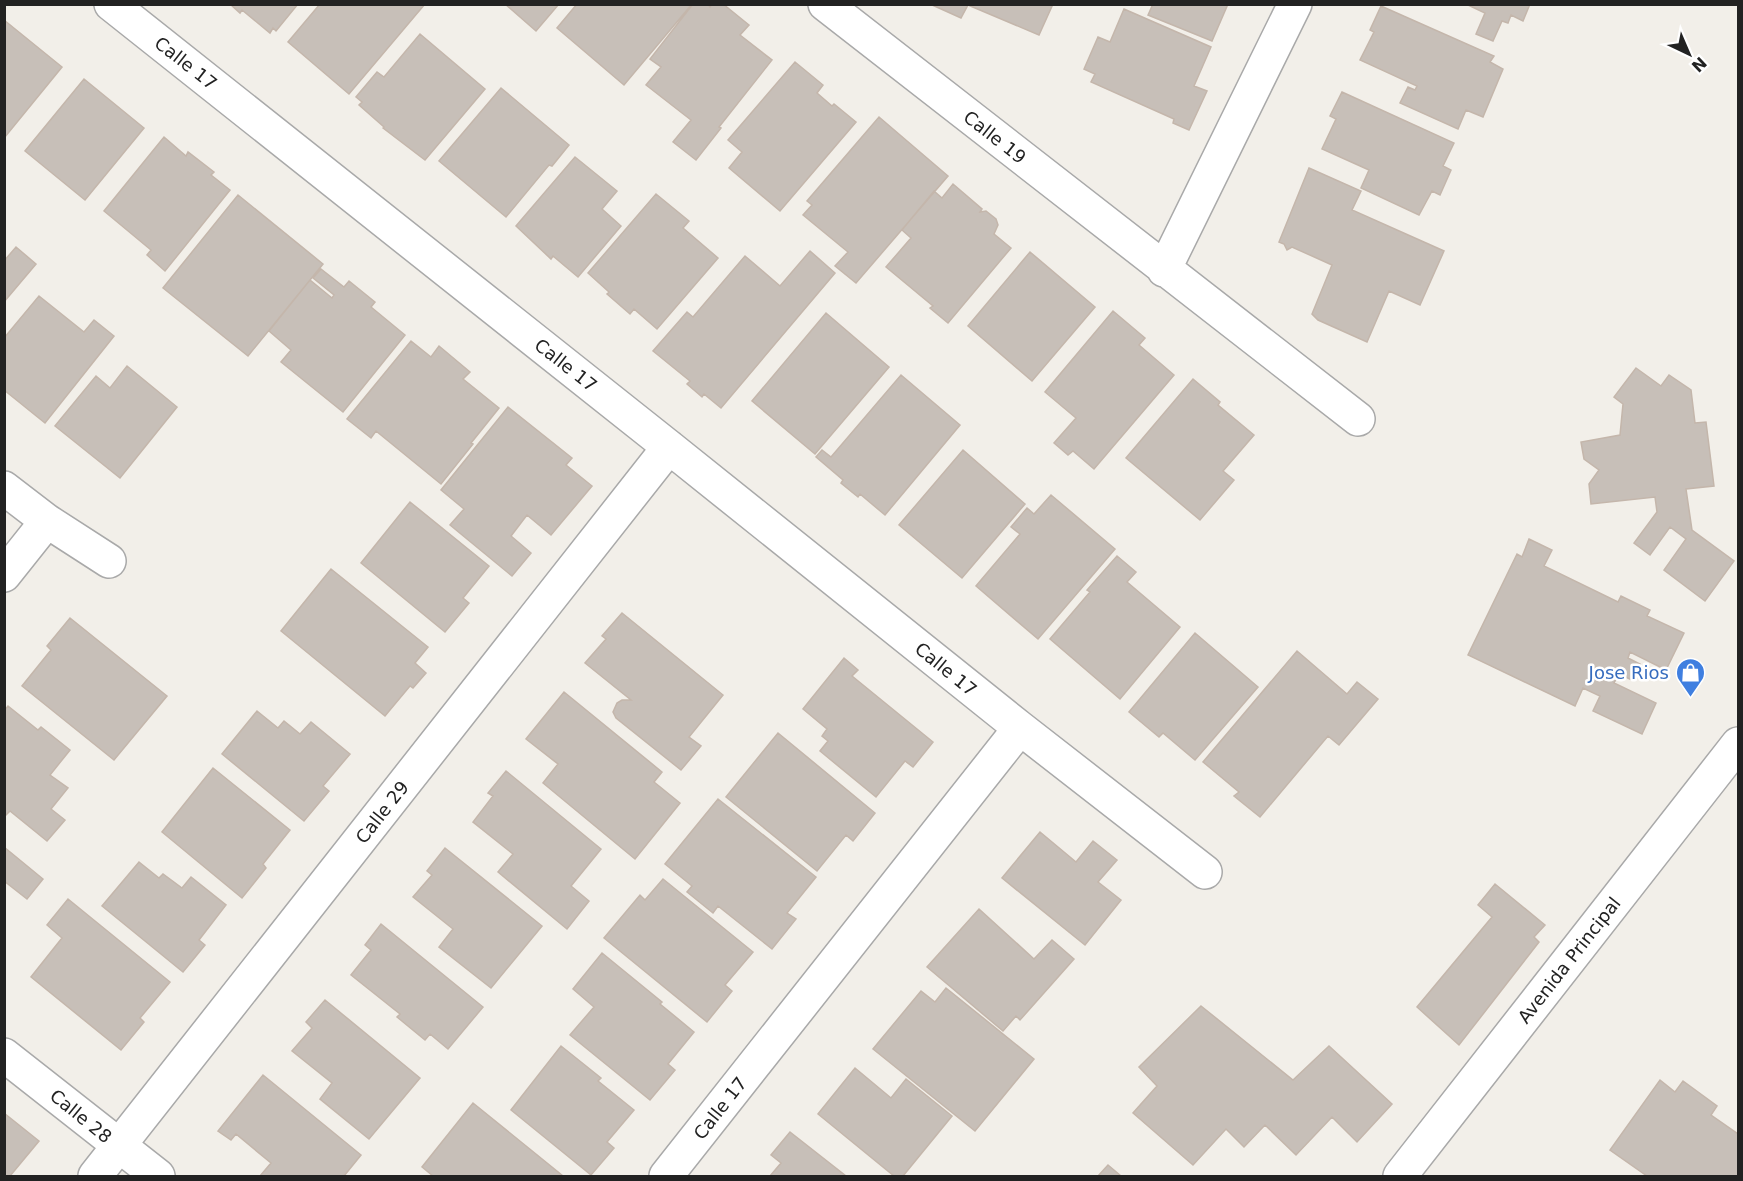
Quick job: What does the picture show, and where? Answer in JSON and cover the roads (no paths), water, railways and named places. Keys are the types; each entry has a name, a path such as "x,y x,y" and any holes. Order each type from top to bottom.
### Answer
{"street":[{"name":"Calle 17","path":"111,4 1020,728 1205,872"},
{"name":"Calle 19","path":"825,4 1358,419"},
{"path":"1164,270 1295,4"},
{"name":"Calle 29","path":"96,1176 669,447"},
{"path":"4,488 47,521 109,561"},
{"path":"4,575 47,521"},
{"name":"Calle 17","path":"666,1176 1020,728"},
{"name":"Avenida Principal","path":"1400,1176 1738,744"},
{"name":"Calle 28","path":"4,1055 158,1176"}],"place":[{"name":"Jose Rios","path":"1690,698"}]}
